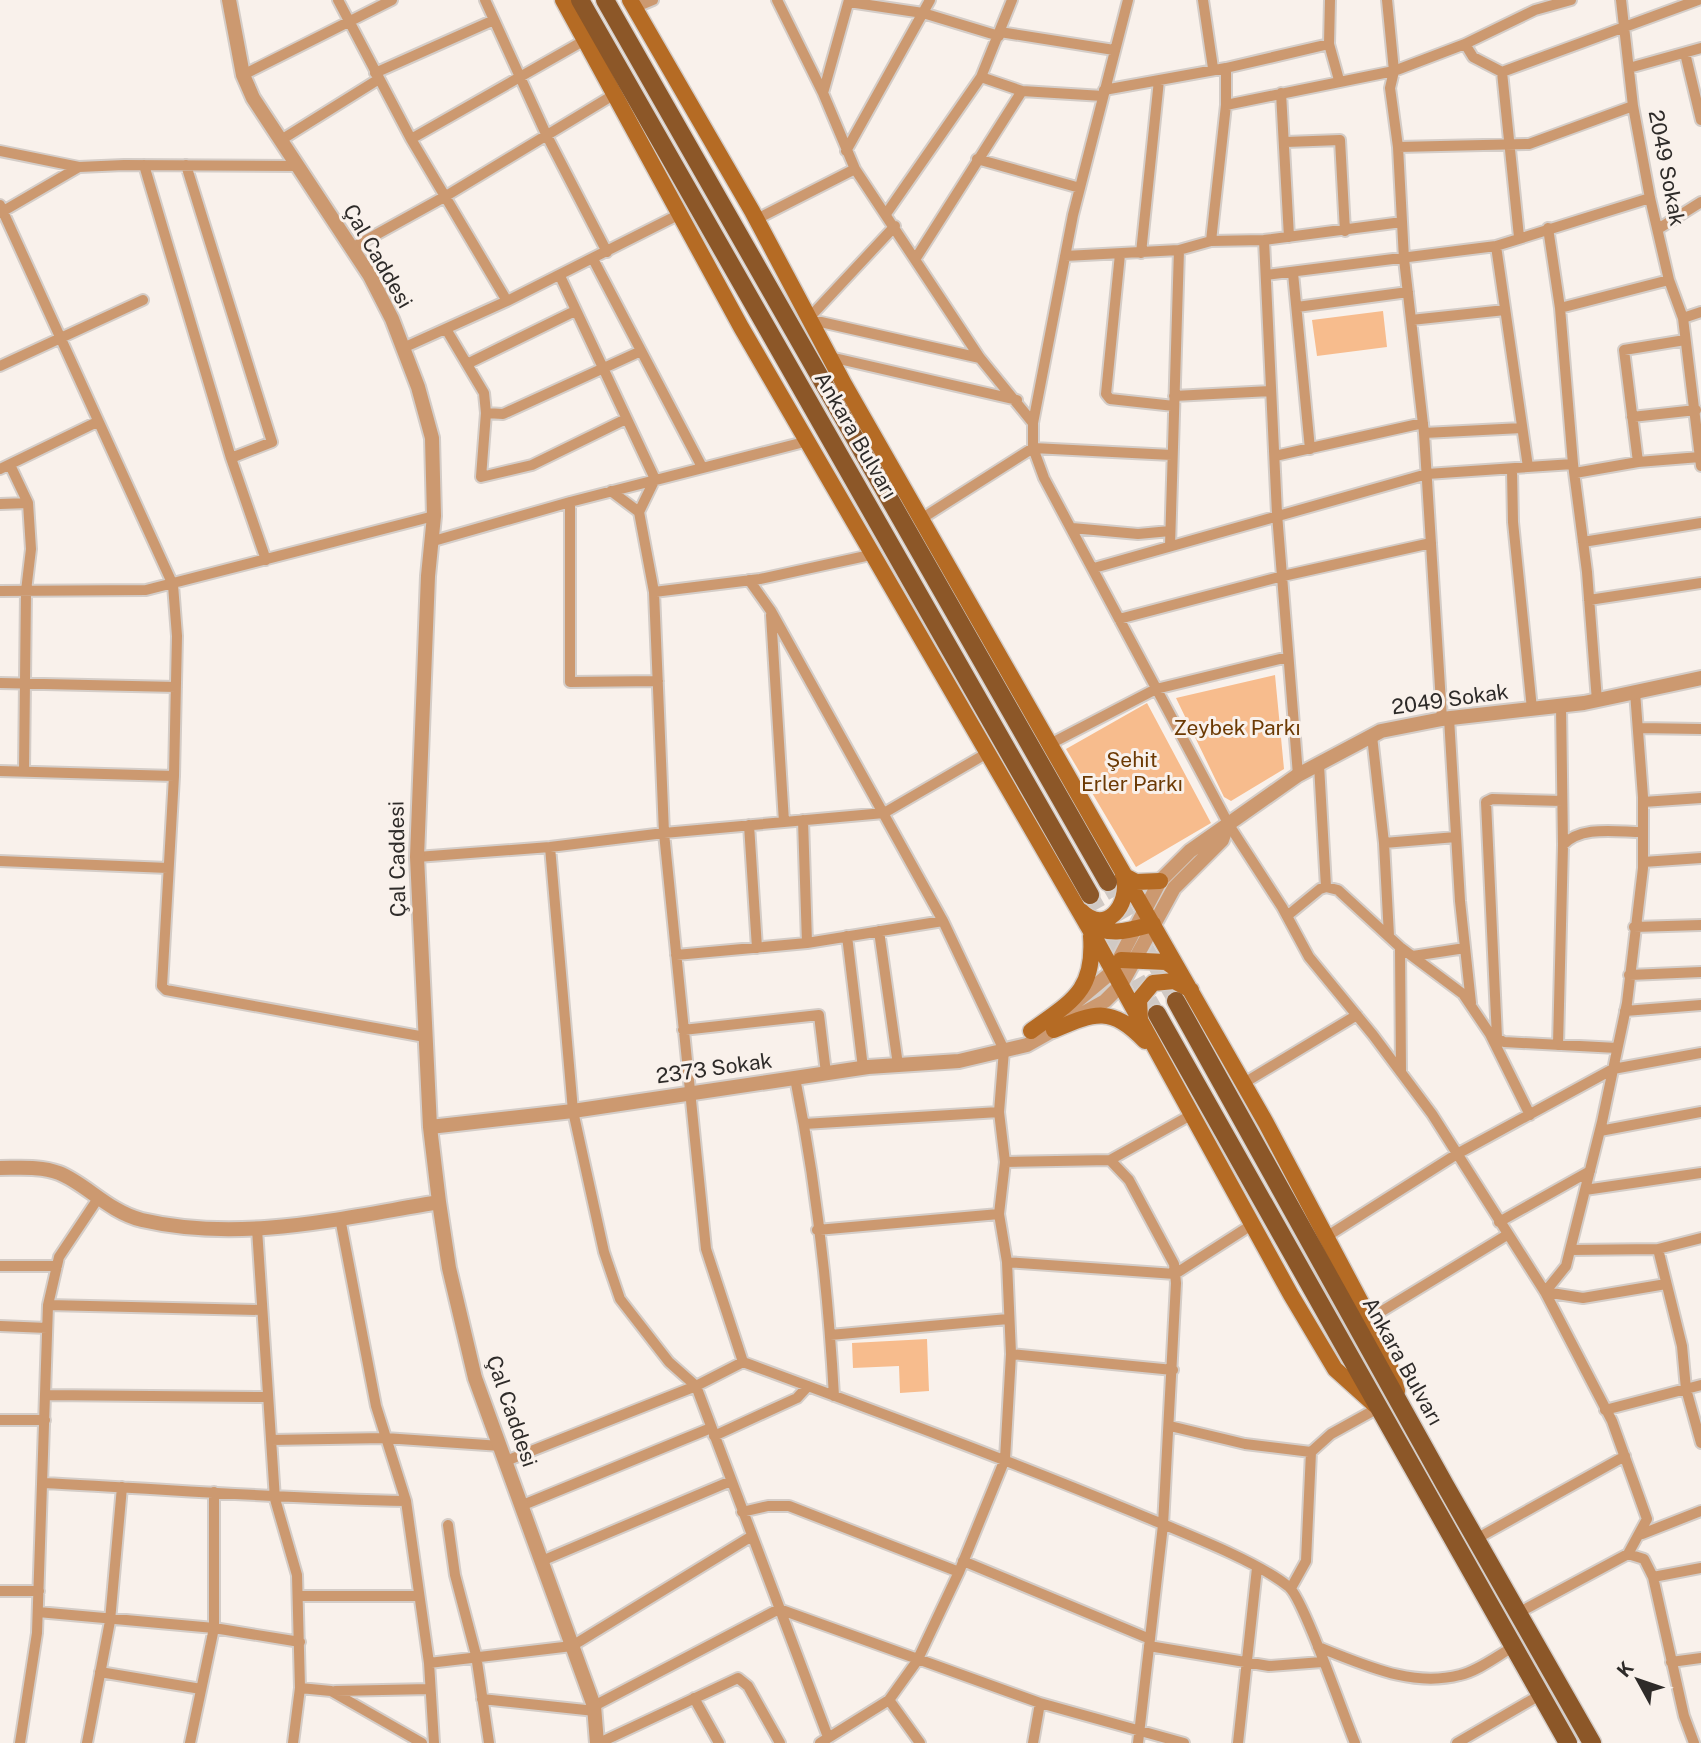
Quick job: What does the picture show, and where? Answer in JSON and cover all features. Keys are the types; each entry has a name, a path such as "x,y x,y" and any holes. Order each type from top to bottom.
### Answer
{"main road":[{"path":"564,0 680,214 808,441 989,752 1082,899 1088,917 1099,921 1107,919 1122,905 1126,889 1115,879"},
{"name":"Ankara Bulvarı","path":"580,0 1082,899"},
{"name":"Ankara Bulvarı","path":"605,0 1115,879"},
{"path":"632,4 757,219 830,356 1050,744 1115,879 1149,916 1181,973 1184,995"},
{"path":"1115,879 1160,881"},
{"path":"1031,1031 1057,1012 1086,983 1092,960 1082,899"},
{"path":"1088,927 1104,932 1137,928 1149,916"},
{"path":"1088,927 1122,970 1378,1408 1568,1743"},
{"path":"1122,970 1149,960 1166,962 1181,973"},
{"path":"1378,1408 1335,1369 1160,1057 1148,1017 1139,1000 1153,983 1174,981 1244,1083 1384,1346 1400,1402"},
{"name":"Ankara Bulvarı","path":"1184,995 1400,1402 1592,1743"},
{"path":"1054,1030 1086,1018 1105,1015 1116,1017 1126,1022 1160,1057"}],"street":[{"name":"Çal Caddesi","path":"229,0 243,75 253,99 370,276 403,348 432,438 434,516 430,542 417,857 430,1127 439,1202 449,1268 475,1378 544,1560 595,1709 598,1743"},
{"path":"338,0 411,139 508,301"},
{"path":"243,75 392,0"},
{"path":"485,0 545,134 607,252"},
{"path":"632,4 653,0"},
{"path":"777,0 823,93 855,169 916,258 979,358 1017,400 1033,423"},
{"path":"846,151 930,0"},
{"path":"886,214 981,76 1012,0"},
{"path":"1128,0 1065,256 1033,423 1032,448 1044,478 1228,824 1287,916 1308,957 1401,1072 1545,1292 1605,1409 1625,1456 1647,1519 1642,1534 1628,1554 1518,1613"},
{"path":"1203,0 1213,68"},
{"path":"1330,0 1329,44 1339,80"},
{"path":"1387,0 1394,71 1390,88 1398,147 1408,292 1424,428 1445,718 1471,1009"},
{"path":"1226,105 1394,71 1465,44 1535,10 1571,0"},
{"name":"2049 Sokak","path":"1621,0 1633,106 1650,198 1669,280 1683,318 1697,403 1701,466"},
{"path":"1465,44 1473,57 1502,72 1625,24 1698,0"},
{"path":"823,93 849,1 923,13 999,34 1114,50"},
{"path":"281,140 377,76 494,20"},
{"path":"411,139 585,40"},
{"path":"981,76 1022,91 1104,93 1329,44"},
{"path":"1629,68 1701,48"},
{"path":"1685,52 1701,120"},
{"path":"1211,241 1226,105 1226,68"},
{"path":"1502,72 1519,237"},
{"path":"1141,253 1159,80"},
{"path":"916,258 1022,91"},
{"path":"1281,93 1286,142 1289,237"},
{"path":"352,248 446,196 615,94"},
{"path":"1398,147 1529,144 1633,106"},
{"path":"1286,142 1340,140 1345,231"},
{"path":"0,151 79,167 298,166"},
{"path":"977,159 1080,188"},
{"path":"144,165 231,458 266,560"},
{"path":"186,165 272,442 231,458"},
{"path":"79,167 1,210 173,584 176,687 174,776 160,980 166,990 425,1037"},
{"path":"757,219 855,169"},
{"path":"1266,275 1496,246 1650,198"},
{"path":"1658,229 1701,202"},
{"path":"403,348 560,276 680,214"},
{"path":"1065,256 1179,250 1211,241 1264,240 1402,222"},
{"path":"895,226 811,318 979,358"},
{"path":"1548,228 1560,308 1597,701"},
{"path":"1264,240 1277,514 1298,775"},
{"path":"1496,246 1528,467"},
{"path":"1170,546 1179,250"},
{"path":"1120,254 1106,394 1110,399 1174,401 1271,391"},
{"path":"593,259 702,467"},
{"path":"1293,273 1310,449"},
{"path":"560,276 655,480"},
{"path":"1560,308 1669,280"},
{"path":"1297,307 1408,292"},
{"path":"0,366 143,300"},
{"path":"1412,320 1505,310"},
{"path":"467,364 575,311"},
{"path":"1683,318 1701,312"},
{"path":"446,329 484,393 486,413 481,477 532,465 626,419"},
{"path":"1638,462 1624,350 1685,340"},
{"path":"486,413 503,414 641,351"},
{"path":"830,356 1017,400"},
{"path":"1632,417 1697,403"},
{"path":"24,772 23,684 26,591 31,549 28,503 5,467 97,422"},
{"path":"1275,456 1424,428 1522,428"},
{"path":"430,542 611,491 808,441"},
{"path":"921,519 1032,448 1172,455"},
{"path":"1094,568 1277,514 1427,474 1528,467 1574,468 1700,457"},
{"path":"1512,470 1513,522 1532,709"},
{"path":"655,480 639,512 654,592 664,833 688,1093 706,1248 743,1362"},
{"path":"611,491 639,512"},
{"path":"570,502 570,682 658,681"},
{"path":"0,504 28,503"},
{"path":"0,591 146,590 434,516"},
{"path":"1583,542 1701,523"},
{"path":"1072,528 1139,534 1170,531"},
{"path":"1119,619 1283,576 1431,543"},
{"path":"654,592 749,580 874,554"},
{"path":"550,847 573,1111 604,1252 620,1299 669,1362 696,1386 779,1609 824,1740 890,1700 917,1661 961,1567 1005,1459 1011,1354 1007,1262 999,1214 1005,1162 999,1112 1004,1050 943,921 771,611 749,580"},
{"path":"1589,600 1701,583"},
{"path":"771,611 784,822"},
{"path":"1050,744 1156,689 1288,657"},
{"name":"2049 Sokak","path":"1149,916 1160,881 1190,851 1298,775 1372,736 1413,722 1597,701 1701,678"},
{"path":"0,683 176,687"},
{"path":"1545,1292 1566,1266 1600,1131 1625,1011 1643,862 1643,802 1635,692"},
{"path":"1558,1045 1563,845 1561,706"},
{"path":"1639,728 1701,729"},
{"path":"1372,736 1384,843 1389,936"},
{"path":"417,857 550,847 664,833 884,813 989,752"},
{"path":"1319,765 1326,887"},
{"path":"0,771 174,776"},
{"path":"1643,802 1701,798"},
{"path":"1493,1036 1486,802 1492,799 1562,801"},
{"path":"803,820 807,943"},
{"path":"1004,1050 1122,970 1149,916 1222,840 1228,824"},
{"path":"749,825 757,947"},
{"path":"1563,845 1572,835 1642,832"},
{"path":"1384,843 1456,837"},
{"path":"1643,862 1701,858"},
{"path":"0,861 168,868"},
{"path":"1287,916 1326,887"},
{"path":"1326,887 1338,890 1400,947 1463,994 1471,1009 1493,1036 1530,1115"},
{"path":"676,956 807,943 943,921"},
{"path":"1634,927 1701,925"},
{"path":"1122,970 1137,928"},
{"path":"879,931 898,1065"},
{"path":"847,936 863,1068"},
{"path":"1400,947 1401,1072"},
{"path":"1413,956 1465,948"},
{"name":"2373 Sokak","path":"430,1127 573,1111 863,1068 958,1061 1027,1045 1105,1001 1122,970"},
{"path":"1629,975 1701,972"},
{"path":"1625,1011 1701,1005"},
{"path":"682,1030 819,1015 825,1073"},
{"path":"1244,1083 1357,1015"},
{"path":"1493,1036 1504,1042 1617,1048"},
{"path":"1326,1237 1457,1154 1613,1069 1701,1053"},
{"path":"795,1078 804,1124 830,1335 834,1396"},
{"path":"804,1124 999,1112"},
{"path":"1600,1131 1701,1112"},
{"path":"1005,1162 1110,1160 1191,1115"},
{"path":"1110,1160 1129,1180 1174,1264 1175,1274 1174,1370 1163,1525 1139,1738"},
{"path":"0,1168 32,1168 59,1173 97,1199 139,1219 187,1228 257,1229 439,1202"},
{"path":"1499,1222 1590,1171"},
{"path":"1585,1190 1701,1174"},
{"path":"20,1743 38,1612 48,1305 57,1266 78,1225 97,1199"},
{"path":"817,1230 999,1214"},
{"path":"340,1218 376,1406 406,1501 429,1662 434,1743"},
{"path":"1007,1262 1175,1274 1253,1224"},
{"path":"257,1229 260,1310 275,1499 297,1575 300,1688 293,1743"},
{"path":"1369,1319 1507,1235"},
{"path":"1570,1250 1658,1249 1701,1238"},
{"path":"1658,1249 1682,1346 1686,1389 1701,1443"},
{"path":"0,1266 57,1266"},
{"path":"1545,1292 1583,1298 1666,1284"},
{"path":"48,1305 260,1310"},
{"path":"830,1335 1008,1319"},
{"path":"0,1326 47,1328"},
{"path":"1011,1354 1174,1370"},
{"path":"271,1440 385,1438 504,1454 696,1386 743,1362 1005,1459 1163,1525 1257,1568 1291,1588 1318,1647 1355,1743"},
{"path":"1605,1409 1701,1385"},
{"path":"523,1505 797,1398 807,1386"},
{"path":"46,1395 267,1397"},
{"path":"1291,1588 1306,1561 1311,1452 1331,1434 1378,1408"},
{"path":"0,1420 45,1420"},
{"path":"1170,1426 1245,1444 1311,1452"},
{"path":"1476,1539 1625,1456"},
{"path":"544,1560 731,1481"},
{"path":"43,1483 214,1492 275,1499 406,1501"},
{"path":"87,1743 110,1621 122,1487"},
{"path":"190,1743 214,1628 214,1492"},
{"path":"742,1512 768,1506 789,1506 961,1567 1149,1642 1269,1666 1322,1662"},
{"path":"1642,1534 1701,1511"},
{"path":"448,1525 455,1575 476,1655 489,1743"},
{"path":"429,1662 572,1646 751,1536"},
{"path":"1628,1554 1644,1559 1653,1577 1684,1716 1694,1743"},
{"path":"1238,1743 1257,1568"},
{"path":"1653,1577 1701,1568"},
{"path":"0,1591 39,1591"},
{"path":"298,1596 419,1596"},
{"path":"482,1699 595,1709 779,1609 917,1661 1139,1738 1184,1743"},
{"path":"38,1612 110,1621 214,1628 300,1642"},
{"path":"1318,1647 1382,1671 1410,1678 1463,1675 1513,1647"},
{"path":"1671,1662 1701,1658"},
{"path":"100,1672 201,1689"},
{"path":"598,1743 738,1678 748,1686 780,1743"},
{"path":"300,1688 331,1691 430,1689"},
{"path":"331,1691 422,1743"},
{"path":"1457,1743 1540,1695"},
{"path":"694,1698 719,1743"},
{"path":"890,1700 920,1743"},
{"path":"1033,1743 1040,1703"}],"green space":[{"path":"1383,311 1387,347 1317,356 1312,320"},
{"name":"Zeybek Parkı","path":"1275,675 1284,769 1231,801 1224,797 1176,698"},
{"name":"Şehit Erler Parkı","path":"1147,703 1211,823 1136,867 1066,749"},
{"path":"927,1339 929,1391 900,1393 899,1366 853,1368 852,1343"}],"tunnel":[{"path":"1108,882 1176,1001"},
{"path":"1090,895 1157,1014"}]}
